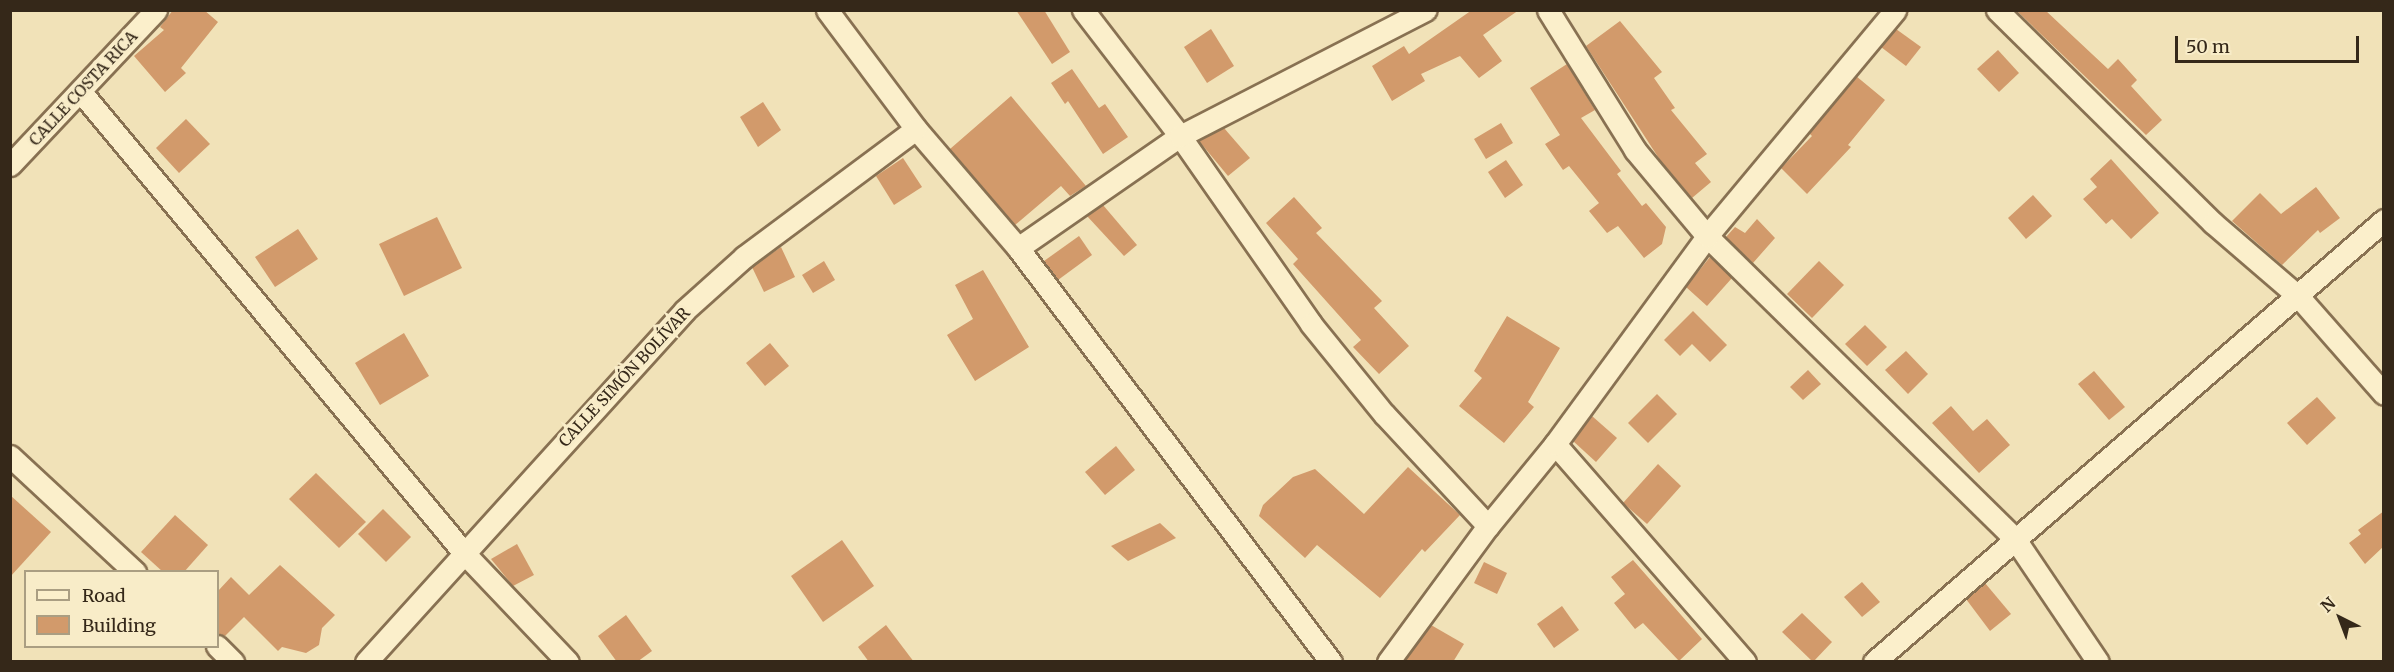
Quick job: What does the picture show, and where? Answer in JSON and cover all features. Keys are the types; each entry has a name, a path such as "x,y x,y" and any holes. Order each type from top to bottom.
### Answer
{"street":[{"name":"CALLE COSTA RICA","path":"10,165 156,10"},
{"path":"827,10 916,129 1018,248 1331,662"},
{"path":"1083,10 1180,136 1311,324 1384,414 1488,526"},
{"path":"1018,248 1180,136 1425,10"},
{"path":"1548,10 1635,150 1707,236 2015,538 2098,662"},
{"path":"1388,662 1488,526 1555,444 1707,236 1895,10"},
{"path":"1997,10 2204,215 2298,296 2384,394"},
{"path":"81,92 465,554 568,662"},
{"name":"CALLE SIMÓN BOLÍVAR","path":"366,662 686,309 744,258 916,129"},
{"path":"1874,662 2384,220"},
{"path":"1555,444 1745,662"},
{"path":"10,456 133,570"},
{"path":"219,648 233,662"}],"building":[{"path":"173,10 204,10 218,22 181,68 186,73 165,92 134,56 164,30 160,27"},
{"path":"1016,10 1044,10 1070,52 1052,64"},
{"path":"1472,10 1519,10 1483,35 1502,61 1479,78 1460,56 1421,74 1425,81 1392,101 1372,66 1404,46 1409,54"},
{"path":"2016,10 2045,10 2108,69 2118,59 2137,80 2131,86 2162,120 2146,135"},
{"path":"1620,21 1662,72 1654,78 1675,108 1671,110 1707,154 1695,163 1711,182 1692,198 1660,160 1586,46"},
{"path":"1211,29 1234,66 1207,83 1184,47"},
{"path":"1896,29 1921,47 1906,66 1881,47"},
{"path":"1998,50 2019,73 1999,92 1977,69"},
{"path":"1567,64 1595,110 1581,118 1621,171 1617,174 1642,206 1646,203 1666,227 1662,244 1644,258 1618,226 1607,233 1589,211 1599,203 1569,166 1563,170 1545,144 1560,135 1530,88"},
{"path":"1072,69 1099,108 1105,104 1128,137 1103,154 1068,101 1065,104 1051,83"},
{"path":"1856,76 1885,100 1848,145 1851,147 1807,194 1781,168 1812,136 1809,133"},
{"path":"1011,96 1086,186 1070,196 1061,186 1015,225 950,149"},
{"path":"763,102 781,130 758,147 740,117"},
{"path":"186,119 210,144 179,173 156,148"},
{"path":"1501,123 1513,143 1486,159 1474,139"},
{"path":"1224,128 1250,158 1228,176 1199,141"},
{"path":"903,158 922,187 894,205 876,176"},
{"path":"2111,159 2159,213 2131,239 2112,219 2106,224 2083,199 2097,187 2090,179"},
{"path":"1506,160 1523,185 1505,198 1488,172"},
{"path":"2316,187 2340,218 2320,233 2318,230 2282,265 2232,221 2260,193 2281,214"},
{"path":"2033,195 2052,216 2026,239 2008,218"},
{"path":"1294,197 1322,228 1316,233 1382,301 1374,308 1409,346 1379,374 1353,347 1361,340 1293,264 1298,259 1266,223"},
{"path":"1103,205 1137,245 1124,256 1087,216"},
{"path":"437,217 462,268 404,296 379,244"},
{"path":"1757,219 1775,238 1753,263 1726,237 1735,227 1745,233"},
{"path":"298,229 318,259 275,287 255,257"},
{"path":"1079,236 1092,255 1058,280 1044,261"},
{"path":"781,247 795,277 764,292 752,267"},
{"path":"1710,257 1732,278 1707,306 1686,287"},
{"path":"824,261 835,280 813,293 802,275"},
{"path":"1819,261 1844,285 1812,318 1787,294"},
{"path":"983,270 1029,347 975,381 947,335 973,319 955,285"},
{"path":"1693,311 1727,345 1710,362 1692,344 1680,356 1664,340"},
{"path":"1507,316 1560,348 1528,402 1534,407 1504,443 1459,406 1482,378 1474,371"},
{"path":"1865,325 1887,347 1867,366 1845,344"},
{"path":"404,333 429,376 380,405 355,363"},
{"path":"770,343 789,366 765,386 746,363"},
{"path":"1906,351 1928,374 1908,394 1885,370"},
{"path":"1808,370 1821,384 1803,400 1790,387"},
{"path":"2094,371 2125,407 2109,420 2078,384"},
{"path":"1657,394 1677,414 1648,443 1628,423"},
{"path":"2317,397 2336,418 2307,445 2287,423"},
{"path":"1951,406 1973,431 1987,419 2010,445 1979,473 1932,423"},
{"path":"1592,416 1617,438 1596,462 1573,441"},
{"path":"1116,446 1135,470 1105,495 1085,472"},
{"path":"1658,464 1681,486 1647,524 1623,503"},
{"path":"1408,467 1460,515 1425,552 1422,549 1380,598 1317,545 1305,558 1259,516 1263,505 1293,477 1315,469 1364,514"},
{"path":"316,473 366,522 339,548 289,499"},
{"path":"10,495 51,532 10,577"},
{"path":"383,509 411,537 386,562 358,534"},
{"path":"2384,511 2384,546 2365,564 2349,543 2361,534 2358,530"},
{"path":"175,515 208,545 186,570 161,570 141,552"},
{"path":"1160,523 1176,538 1128,561 1111,546"},
{"path":"842,540 874,586 823,622 791,576"},
{"path":"517,544 534,575 513,586 491,559"},
{"path":"1633,560 1702,639 1679,661 1643,623 1635,629 1614,603 1625,594 1611,577"},
{"path":"1484,562 1507,573 1497,594 1474,583"},
{"path":"280,565 335,615 322,628 319,645 306,653 282,647 278,651 244,617 225,636 219,634 219,590 231,577 249,595"},
{"path":"1862,582 1880,602 1862,617 1844,597"},
{"path":"1985,583 2011,614 1990,631 1966,599"},
{"path":"1562,606 1579,630 1554,648 1537,624"},
{"path":"1802,613 1832,642 1813,662 1782,632"},
{"path":"626,615 652,651 637,662 617,662 598,636"},
{"path":"886,625 914,662 869,662 858,647"},
{"path":"1431,625 1464,644 1453,662 1404,662"}]}
